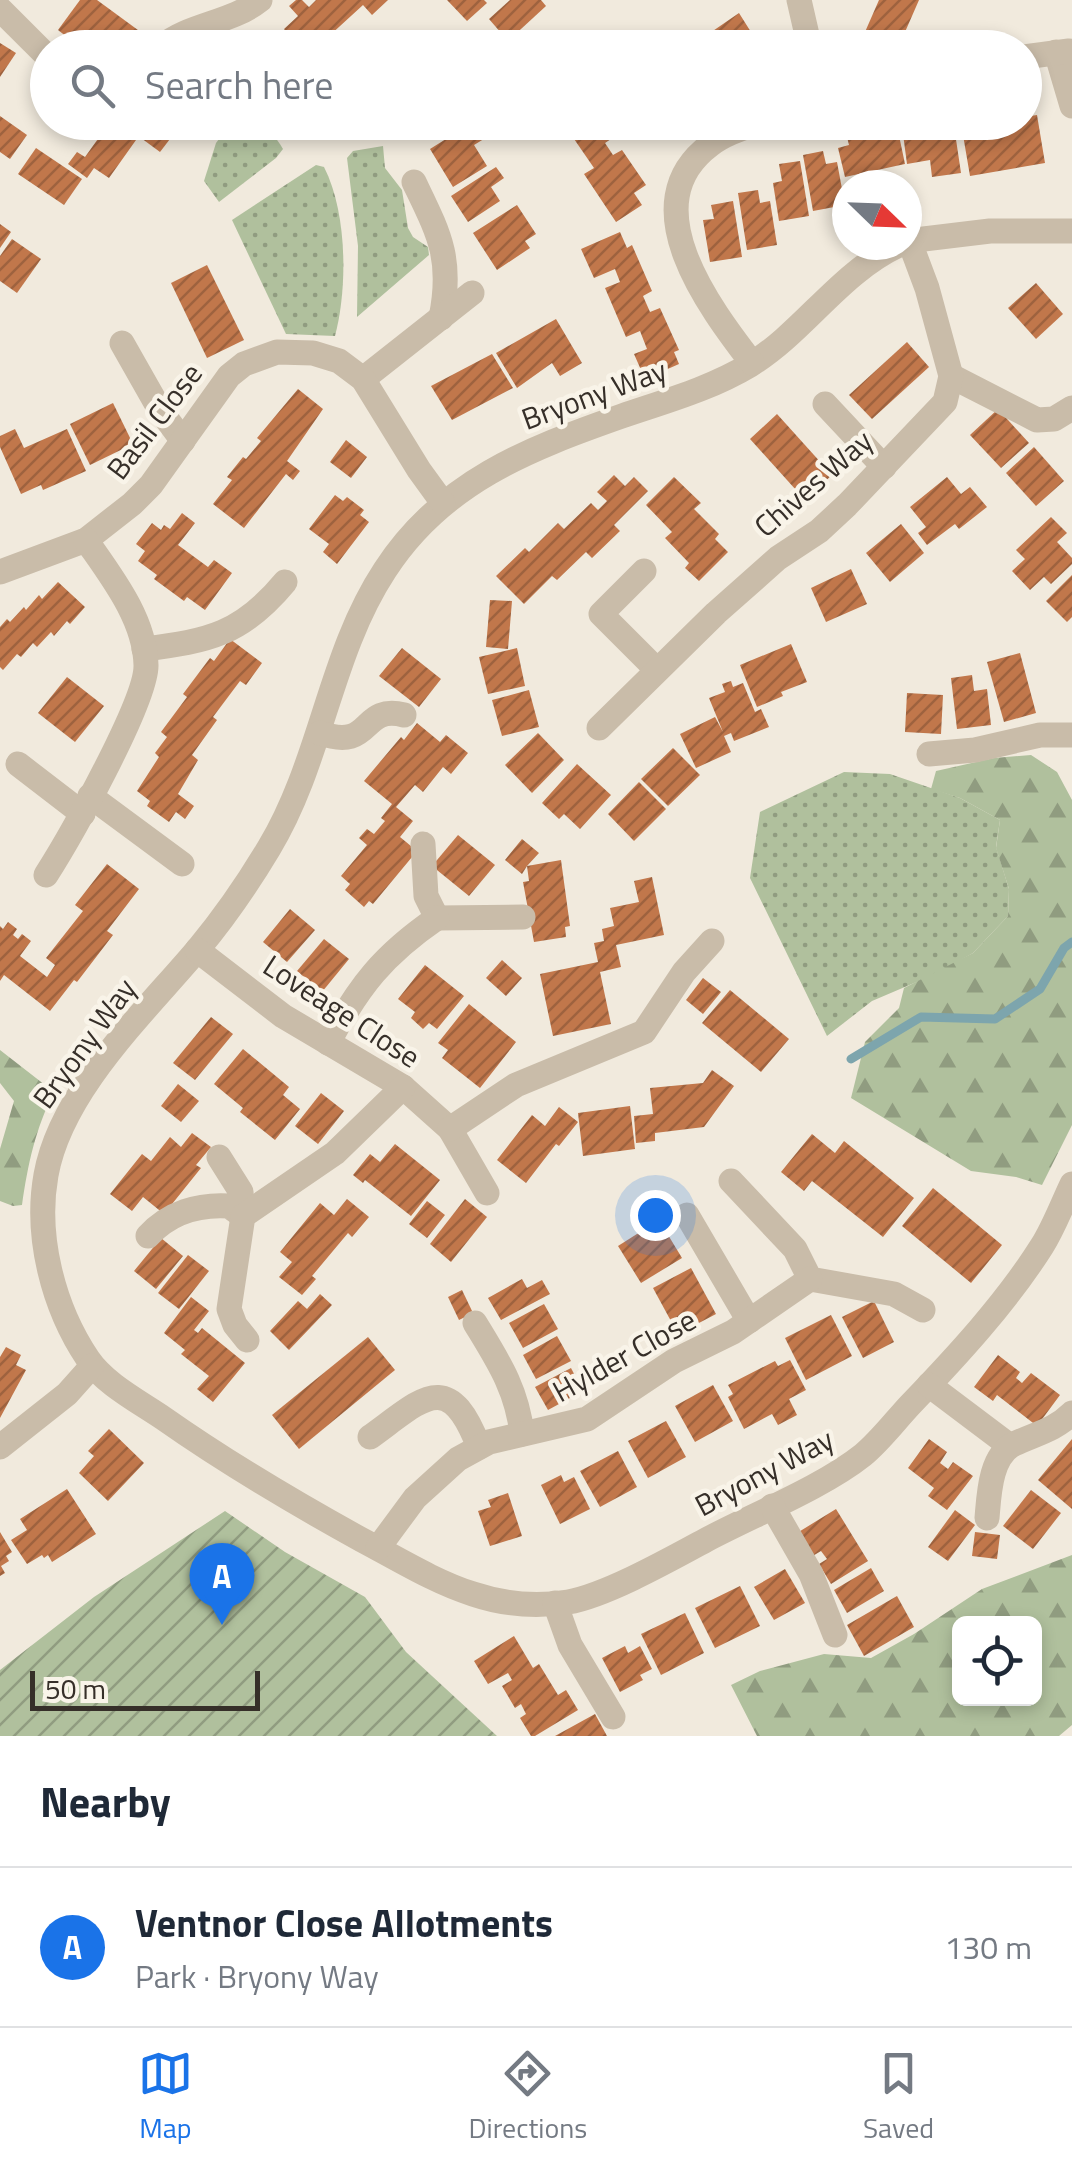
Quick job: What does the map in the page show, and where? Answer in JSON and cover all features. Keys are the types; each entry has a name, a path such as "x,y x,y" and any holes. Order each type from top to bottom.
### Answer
{"street":[{"path":"190,30 234,18 260,0"},
{"path":"799,0 806,30"},
{"path":"0,8 30,38"},
{"path":"1049,53 1072,106"},
{"path":"718,140 702,152 678,190 674,214 690,265 752,364"},
{"path":"414,182 443,247 445,288 440,318"},
{"name":"Bryony Way","path":"922,240 990,231 1072,231"},
{"name":"Bryony Way","path":"874,260 853,272 781,343 752,364 716,384 504,462 444,503 405,543 350,636 297,795 270,847 197,950 88,1083 60,1128 51,1152 42,1202 47,1259 75,1336 92,1366 206,1450 378,1548 470,1594 506,1603 554,1603 577,1601 669,1560 864,1454 929,1385 1024,1271 1044,1242 1072,1184"},
{"path":"914,260 927,288 951,376 1038,420 1054,419 1072,408"},
{"path":"444,503 419,470 364,379 472,293"},
{"path":"122,344 171,428 183,441"},
{"name":"Basil Close","path":"0,572 86,540 152,485 229,376 263,355 313,353 339,361 364,379"},
{"name":"Chives Way","path":"599,728 778,558 819,530 884,467 945,402 951,376"},
{"path":"825,404 884,467"},
{"path":"46,875 82,815 142,689 147,668 144,648 124,597 86,540"},
{"path":"644,571 601,614 656,670"},
{"path":"144,648 192,641 239,626 264,607 285,582"},
{"path":"320,733 348,740 379,714 404,714"},
{"path":"929,754 975,750 1040,735 1072,735"},
{"path":"18,764 82,815 182,864"},
{"path":"424,844 426,896 436,918"},
{"path":"328,1043 389,953 436,918 523,917"},
{"path":"450,1129 516,1086 644,1032 684,972 712,940"},
{"name":"Loveage Close","path":"197,950 271,1008 403,1087 450,1129 487,1193"},
{"path":"243,1216 335,1152 403,1087"},
{"path":"219,1157 241,1192 243,1216 229,1309 235,1325 248,1340"},
{"path":"731,1181 795,1249 810,1279 894,1294 922,1310"},
{"path":"148,1236 166,1218 192,1210 230,1206 243,1216"},
{"path":"688,1215 749,1321"},
{"name":"Hylder Close","path":"378,1548 415,1498 458,1459 490,1442 587,1420 674,1361 749,1321 810,1279"},
{"path":"475,1323 511,1385 519,1404 522,1434"},
{"path":"0,1447 67,1394 92,1366"},
{"path":"929,1385 1010,1446"},
{"path":"370,1438 420,1401 438,1396 450,1399 460,1408 479,1448"},
{"path":"987,1518 990,1486 1000,1459 1010,1446 1061,1424 1072,1413"},
{"path":"772,1506 812,1574 835,1635"},
{"path":"554,1603 570,1645 613,1717"}],"green space":[{"path":"276,140 283,149 219,202 204,181 216,143"},
{"path":"383,146 385,168 402,190 408,228 413,237 428,247 429,255 357,317 358,246 347,158 353,151"},
{"path":"316,165 324,167 332,185 341,227 342,295 335,336 286,334 232,220"},
{"path":"1031,755 1057,772 1072,800 1072,1125 1042,1185 971,1171 851,1098 865,1042 899,1008 904,988 973,953 1008,916 1009,889 996,848 1000,820 960,798 931,789 936,771 994,758"},
{"path":"844,772 890,774 960,798 1000,820 996,847 1009,889 1008,916 973,953 872,1001 827,1036 750,878 760,812"},
{"path":"0,1050 54,1092 33,1147 22,1205 0,1201 0,1149 14,1101 0,1083"},
{"path":"225,1511 285,1552 365,1597 406,1652 497,1736 0,1736 0,1670 94,1597"},
{"path":"1072,1555 1072,1725 1059,1736 757,1736 731,1685 760,1671 824,1654 871,1658 982,1589"}],"building":[{"path":"80,0 97,0 138,30 58,30"},
{"path":"296,0 309,7 316,0 388,0 372,15 363,5 336,30 285,30 298,16 289,6"},
{"path":"447,0 484,0 487,3 467,21"},
{"path":"510,0 541,0 546,6 520,30 498,30 489,19"},
{"path":"879,0 919,0 906,30 866,30"},
{"path":"739,13 750,30 714,30"},
{"path":"0,43 16,53 0,77"},
{"path":"0,116 27,135 10,159 0,152"},
{"path":"97,140 136,140 109,178 94,168 87,178 68,164 77,152 85,157"},
{"path":"144,140 169,140 160,152"},
{"path":"444,140 482,140 474,145 487,166 453,187 430,149"},
{"path":"575,140 609,140 605,143 613,155 622,150 646,185 634,193 642,205 616,222 584,174 594,168"},
{"path":"848,140 900,140 905,164 877,170 843,170 838,148 849,145"},
{"path":"904,140 956,140 961,173 932,177 930,160 907,164"},
{"path":"964,140 1041,140 1045,163 970,176"},
{"path":"36,148 82,179 64,205 18,174"},
{"path":"823,151 826,164 837,162 838,170 832,170 832,207 813,211 803,155"},
{"path":"800,161 809,216 779,221 773,183 782,181 779,164"},
{"path":"496,167 504,178 491,187 500,201 468,222 451,196"},
{"path":"758,190 760,203 770,201 777,245 747,250 738,193"},
{"path":"733,201 742,257 710,262 703,220 714,219 711,205"},
{"path":"517,205 536,234 525,241 530,248 497,270 473,233"},
{"path":"0,224 11,232 0,248"},
{"path":"620,232 627,248 632,245 652,291 643,296 650,312 660,308 679,350 674,352 679,364 645,379 634,354 647,349 640,331 626,337 605,288 620,282 615,269 594,278 581,249"},
{"path":"12,239 41,259 17,293 0,281 0,256"},
{"path":"207,265 244,340 207,358 171,283"},
{"path":"1036,283 1063,314 1036,339 1008,308"},
{"path":"556,319 582,363 560,376 552,363 517,388 496,353"},
{"path":"907,342 929,367 872,419 849,395"},
{"path":"492,354 513,388 452,420 431,386"},
{"path":"298,389 323,409 287,461 300,471 293,480 286,474 244,528 213,504 232,480 227,477 261,441 257,438"},
{"path":"113,403 133,444 90,465 70,424"},
{"path":"998,409 1029,443 1001,468 970,435"},
{"path":"777,414 832,475 805,500 750,439"},
{"path":"15,429 24,448 67,429 86,471 43,490 41,485 21,494 0,447 0,436"},
{"path":"346,440 367,457 351,478 330,462"},
{"path":"1034,447 1064,481 1036,506 1006,473"},
{"path":"614,475 625,486 634,477 648,491 614,525 620,531 592,558 586,552 557,580 552,576 524,604 496,576 525,548 529,552 558,523 564,529 591,503 598,510 607,501 597,492"},
{"path":"674,477 701,503 694,509 719,534 715,539 728,552 699,581 685,568 689,563 665,538 672,532 646,505"},
{"path":"947,477 961,494 970,487 987,507 959,529 955,524 927,545 918,533 926,527 910,507"},
{"path":"335,495 343,501 347,497 364,510 360,515 369,522 337,564 323,552 329,544 309,529"},
{"path":"182,513 195,523 178,545 208,567 214,560 232,573 205,610 187,597 184,601 154,579 157,575 138,561 145,551 136,544 152,523 161,530 164,525 170,529"},
{"path":"1051,517 1067,533 1057,542 1072,558 1072,564 1051,584 1044,577 1030,590 1012,571 1025,559 1016,550"},
{"path":"901,524 924,553 890,582 866,553"},
{"path":"851,569 867,604 826,622 811,588"},
{"path":"1072,575 1072,617 1067,622 1046,601"},
{"path":"58,582 85,607 70,624 67,621 54,636 51,632 37,647 33,643 3,670 0,627 24,607 26,610 39,595 42,599"},
{"path":"490,600 512,601 508,649 486,647"},
{"path":"230,639 262,663 246,685 240,681 213,717 217,720 192,755 198,760 178,794 194,806 185,819 176,812 169,822 147,806 150,801 137,791 159,757 155,753 167,737 161,732 187,697 183,694"},
{"path":"791,644 807,682 757,707 740,665"},
{"path":"402,648 441,679 419,707 379,676"},
{"path":"517,648 525,686 488,694 479,657"},
{"path":"1020,653 1036,713 1004,722 987,662"},
{"path":"972,675 974,691 987,689 991,725 957,729 951,678"},
{"path":"67,677 104,706 75,742 38,713"},
{"path":"731,681 733,687 743,683 755,712 761,709 769,727 734,741 731,733 724,736 731,752 696,768 680,734 715,717 723,732 709,698 725,692 722,684"},
{"path":"529,690 539,727 502,736 492,700"},
{"path":"907,693 943,695 941,734 905,732"},
{"path":"417,723 440,742 446,735 468,753 451,774 443,767 423,792 415,785 396,807 413,821 400,837 417,851 373,904 369,901 364,907 345,890 350,884 341,876 367,845 359,838 367,829 374,834 392,804 364,781"},
{"path":"538,733 564,760 532,793 505,765"},
{"path":"673,748 700,775 668,806 641,779"},
{"path":"577,764 611,795 580,829 564,814 559,819 542,803"},
{"path":"639,782 666,809 634,841 608,814"},
{"path":"458,835 495,865 469,896 432,866"},
{"path":"522,839 539,853 522,874 505,860"},
{"path":"561,860 570,926 565,927 566,937 534,942 523,882 529,881 527,866"},
{"path":"107,864 139,889 107,931 113,935 77,982 74,980 50,1011 4,975 0,981 0,926 3,929 8,922 17,929 13,935 18,939 22,934 31,941 20,956 47,977 55,965 46,958 83,911 75,905"},
{"path":"652,877 664,935 616,945 621,967 600,972 611,1024 553,1036 540,974 598,962 594,943 604,941 602,929 614,926 610,908 639,902 634,881"},
{"path":"290,909 315,930 287,962 263,942"},
{"path":"324,939 349,959 322,992 297,971"},
{"path":"502,960 522,978 506,996 486,978"},
{"path":"425,965 464,996 437,1029 429,1023 423,1029 411,1018 415,1012 398,999"},
{"path":"703,978 721,992 703,1014 686,1000"},
{"path":"730,990 789,1039 761,1072 702,1023"},
{"path":"469,1004 516,1042 480,1088 442,1058 448,1050 438,1043"},
{"path":"211,1017 233,1034 195,1080 173,1063"},
{"path":"243,1049 289,1087 283,1095 300,1109 275,1140 240,1112 243,1108 214,1084"},
{"path":"712,1070 734,1086 704,1127 655,1133 655,1141 636,1143 634,1116 653,1114 650,1088 703,1083"},
{"path":"178,1084 199,1101 181,1122 161,1106"},
{"path":"321,1093 344,1111 318,1144 295,1126"},
{"path":"630,1106 635,1149 583,1156 578,1113"},
{"path":"559,1107 578,1122 526,1183 497,1160 532,1115 545,1126"},
{"path":"192,1133 211,1147 196,1165 201,1168 164,1214 143,1197 132,1211 110,1194 142,1154 151,1161 170,1137 181,1147"},
{"path":"812,1134 835,1153 844,1141 914,1198 883,1237 812,1181 804,1191 781,1172"},
{"path":"395,1144 440,1180 411,1216 353,1175 370,1154 380,1162"},
{"path":"933,1188 1002,1245 971,1283 902,1226"},
{"path":"347,1199 369,1217 352,1237 348,1233 312,1276 316,1279 302,1295 279,1277 292,1262 280,1252 320,1203 334,1215"},
{"path":"465,1199 487,1217 451,1262 430,1244"},
{"path":"427,1201 445,1215 427,1238 409,1224"},
{"path":"659,1220 682,1258 641,1283 618,1246"},
{"path":"161,1238 183,1256 156,1289 134,1271"},
{"path":"188,1255 209,1271 179,1309 158,1293"},
{"path":"691,1268 716,1314 678,1334 653,1288"},
{"path":"522,1279 527,1288 542,1280 550,1294 501,1320 488,1298"},
{"path":"462,1290 473,1313 459,1320 448,1297"},
{"path":"320,1294 332,1305 289,1350 270,1331 298,1301 307,1309"},
{"path":"191,1297 209,1311 194,1330 198,1333 202,1328 245,1363 213,1402 197,1389 209,1376 181,1354 185,1350 164,1333"},
{"path":"874,1301 894,1342 863,1358 842,1317"},
{"path":"544,1304 558,1329 523,1348 509,1323"},
{"path":"831,1315 852,1356 806,1380 785,1338"},
{"path":"557,1336 571,1361 536,1379 523,1355"},
{"path":"368,1337 395,1370 299,1449 272,1415"},
{"path":"6,1347 21,1355 16,1365 26,1370 0,1418 0,1357"},
{"path":"998,1355 1020,1372 1016,1378 1022,1383 1031,1373 1060,1395 1037,1426 997,1395 993,1401 974,1387"},
{"path":"790,1360 806,1390 789,1399 797,1415 778,1425 772,1414 744,1429 728,1397 733,1394 728,1385 775,1361 778,1366"},
{"path":"571,1368 583,1391 548,1410 535,1387"},
{"path":"713,1385 733,1421 695,1442 675,1406"},
{"path":"666,1421 686,1457 648,1478 628,1441"},
{"path":"109,1429 144,1463 108,1501 79,1473 94,1456 88,1451"},
{"path":"929,1439 947,1452 940,1463 948,1469 953,1462 973,1476 947,1510 928,1496 934,1488 908,1468"},
{"path":"1072,1439 1072,1509 1038,1480"},
{"path":"618,1451 637,1487 600,1507 580,1471"},
{"path":"561,1475 564,1482 574,1477 590,1509 560,1524 541,1485"},
{"path":"67,1489 96,1534 52,1562 48,1555 42,1555 27,1564 11,1540 27,1530 20,1519"},
{"path":"1031,1490 1061,1513 1033,1549 1003,1526"},
{"path":"508,1493 522,1536 490,1546 478,1511 491,1507 488,1500"},
{"path":"836,1509 868,1561 831,1584 819,1564 827,1559 821,1551 811,1557 797,1533"},
{"path":"955,1510 975,1525 948,1561 928,1547"},
{"path":"0,1532 12,1552 6,1556 9,1561 1,1566 5,1573 0,1576"},
{"path":"975,1532 1000,1535 997,1559 972,1556"},
{"path":"871,1568 884,1591 847,1613 834,1590"},
{"path":"785,1569 805,1603 774,1620 754,1587"},
{"path":"740,1586 760,1626 715,1648 695,1608"},
{"path":"897,1596 914,1627 864,1656 847,1625"},
{"path":"685,1613 704,1653 661,1675 641,1634"},
{"path":"514,1636 533,1668 539,1664 558,1695 566,1690 578,1710 535,1736 531,1736 520,1718 526,1714 521,1704 515,1708 502,1686 512,1680 508,1673 488,1684 474,1661"},
{"path":"625,1646 628,1653 640,1646 652,1669 640,1675 643,1680 620,1692 602,1658"},
{"path":"595,1714 607,1736 555,1736"}],"waterway":[{"path":"851,1059 921,1017 995,1019 1040,989 1064,948 1072,942"}],"place":[{"name":"Ventnor Close Allotments","path":"222,1625"}]}
